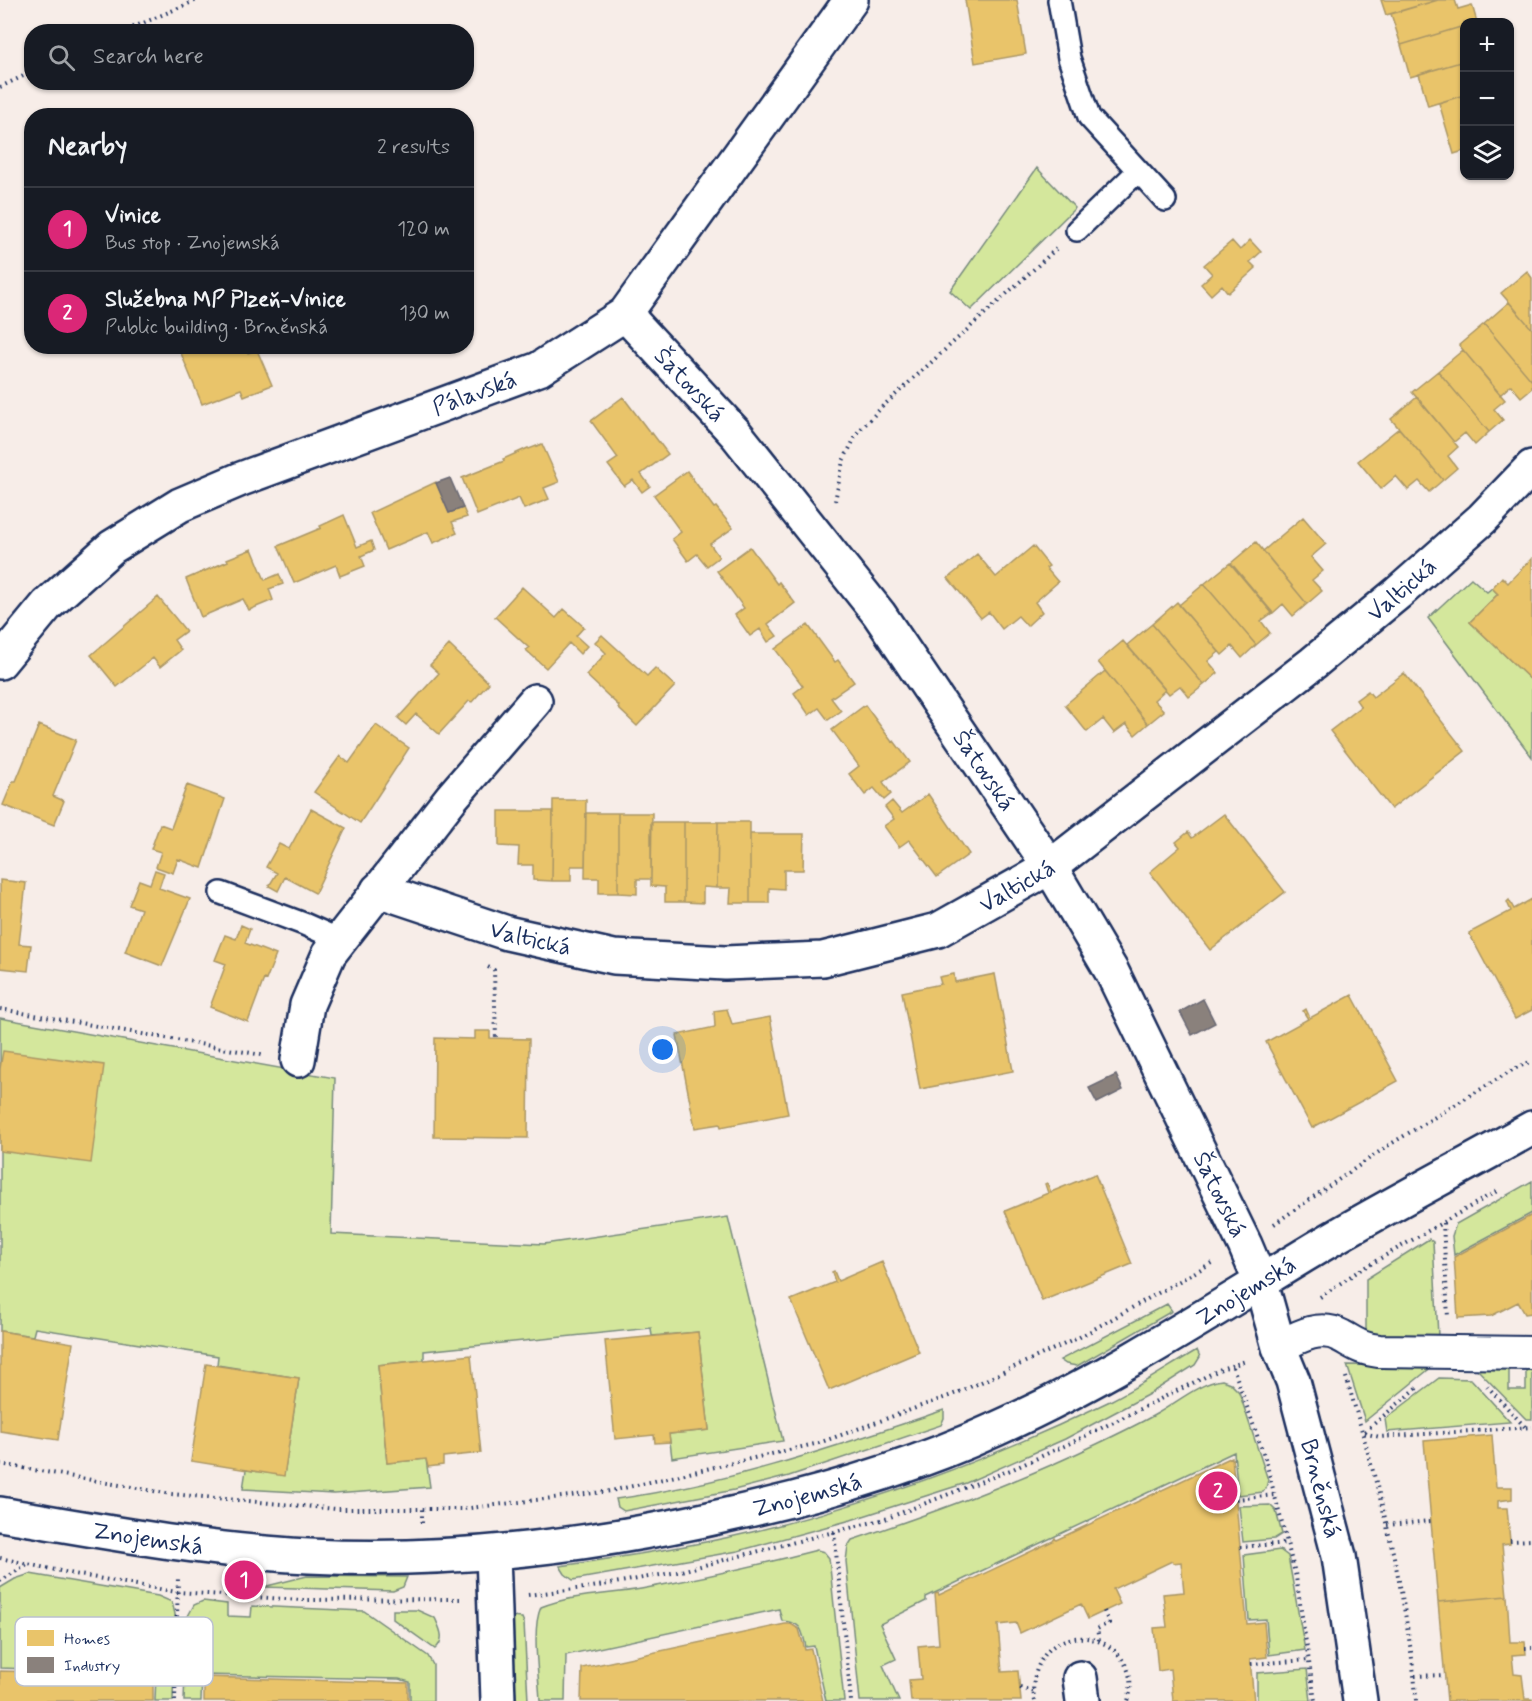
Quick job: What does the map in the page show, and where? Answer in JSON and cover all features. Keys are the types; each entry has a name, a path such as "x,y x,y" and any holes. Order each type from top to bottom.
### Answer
{"street":[{"name":"Pálavská","path":"0,662 47,605 112,547 180,506 240,479 539,369 625,314 851,0"},
{"name":"Šatovská","path":"625,314 736,434 879,614 1050,867 1112,972 1245,1245 1261,1283"},
{"name":"Valtická","path":"378,890 507,933 614,957 725,963 823,959 938,930 1050,867 1313,663 1398,593 1482,519 1532,467"},
{"path":"298,1060 307,1005 329,954 452,796 535,700"},
{"name":"Znojemská","path":"0,1514 179,1543 306,1556 422,1558 493,1554 626,1536 804,1498 893,1470 996,1429 1093,1381 1307,1254 1532,1128"},
{"name":"Brněnská","path":"1261,1283 1279,1347 1293,1381 1340,1557 1360,1701"},
{"path":"1279,1347 1306,1333 1316,1331 1339,1334 1357,1347 1380,1351 1532,1353"},
{"path":"493,1554 498,1701"}],"lane":[{"path":"1059,0 1069,58 1089,117 1165,200"},
{"path":"1077,230 1138,171"},
{"path":"221,893 340,940"}],"path":[{"path":"141,24 197,0"},
{"path":"0,87 24,76"},
{"path":"835,505 843,461 858,432 882,407 1077,230"},
{"path":"485,926 481,963 494,970 496,1039"},
{"path":"0,1010 298,1060"},
{"path":"0,1464 171,1494 336,1509 462,1509 611,1491 819,1443 957,1393 1078,1338 1245,1245 1288,1212 1389,1145 1514,1069 1532,1061"},
{"path":"1315,1303 1323,1294 1360,1270 1502,1188"},
{"path":"1323,1294 1374,1469 1398,1571 1415,1676 1416,1701"},
{"path":"1233,1367 1265,1458 1288,1543 1296,1577 1315,1701"},
{"path":"1512,1412 1526,1427"},
{"path":"1236,1499 1275,1495"},
{"path":"1387,1525 1431,1521"},
{"path":"834,1532 851,1701"},
{"path":"1510,1541 1532,1540"},
{"path":"177,1617 179,1543"},
{"path":"1240,1547 1288,1543"},
{"path":"0,1581 27,1564"},
{"path":"1099,1640 1097,1629 1109,1623 1104,1611"},
{"path":"1525,1648 1532,1648"},
{"path":"1251,1664 1309,1660"},
{"path":"1415,1676 1445,1675"},
{"path":"175,1686 175,1701"},
{"path":"1020,1688 1033,1691"}],"green space":[{"path":"1037,168 1075,208 971,310 950,291"},
{"path":"1471,578 1487,592 1492,588 1498,594 1470,622 1532,681 1532,757 1428,618"},
{"path":"0,1018 335,1078 331,1234 544,1244 728,1217 783,1441 672,1458 669,1434 709,1430 698,1332 652,1336 651,1328 424,1351 424,1360 378,1365 387,1463 426,1459 430,1487 334,1494 243,1489 246,1470 284,1475 299,1378 217,1365 218,1356 35,1328 33,1336 0,1331"},
{"path":"1532,1181 1532,1213 1454,1255 1452,1236 1456,1224"},
{"path":"1429,1239 1433,1242 1438,1336 1366,1337 1366,1279"},
{"path":"1167,1304 1172,1311 1077,1366 1060,1360"},
{"path":"1197,1350 1200,1357 1195,1365 1151,1393 1065,1439 966,1483 851,1520 738,1551 573,1580 560,1566 656,1551 752,1532 890,1492 979,1459 1067,1421 1143,1383"},
{"path":"1347,1365 1433,1366 1365,1421"},
{"path":"1474,1366 1509,1366 1509,1390 1526,1390 1526,1367 1532,1367 1532,1419 1526,1419"},
{"path":"1439,1378 1471,1379 1510,1422 1387,1432 1385,1419"},
{"path":"1222,1380 1230,1383 1239,1392 1268,1480 1263,1492 1238,1495 1234,1452 926,1597 926,1601 880,1624 896,1659 883,1665 899,1701 860,1701 846,1561 848,1546 852,1540 1007,1484 1097,1444 1158,1413 1197,1389"},
{"path":"944,1410 941,1425 789,1476 734,1490 624,1511 618,1507 616,1499 741,1474"},
{"path":"1270,1505 1276,1511 1282,1534 1274,1539 1243,1542 1239,1506"},
{"path":"817,1550 824,1552 829,1558 844,1701 826,1701 814,1646 806,1647 800,1628 794,1623 782,1621 779,1609 566,1655 565,1701 540,1701 536,1627 541,1607 578,1597 629,1591 686,1580"},
{"path":"1280,1550 1288,1556 1305,1650 1269,1655 1266,1619 1249,1620 1244,1555"},
{"path":"30,1574 158,1596 172,1602 175,1617 15,1617 15,1668 0,1668 0,1588 15,1579"},
{"path":"307,1576 407,1577 403,1587 393,1591 263,1587"},
{"path":"203,1601 227,1604 227,1616 251,1617 252,1606 364,1611 428,1656 433,1665 433,1701 410,1701 410,1682 399,1679 213,1675 213,1617 188,1617 194,1605"},
{"path":"393,1610 417,1610 435,1618 441,1634 438,1646 435,1649 393,1619"},
{"path":"512,1617 522,1618 524,1623 528,1701 516,1701"},
{"path":"1307,1669 1311,1701 1257,1701 1257,1673"},
{"path":"156,1686 173,1686 173,1701 155,1701"},
{"path":"185,1686 202,1686 201,1701 184,1701"}],"building: Homes":[{"path":"965,0 1017,0 1026,54 975,63"},
{"path":"1381,0 1438,0 1386,15"},
{"path":"1438,0 1455,0 1458,9 1472,5 1476,18 1460,18 1460,27 1401,45 1391,14"},
{"path":"1460,27 1460,62 1410,77 1401,45"},
{"path":"1460,62 1460,96 1428,106 1419,74"},
{"path":"1460,96 1460,152 1454,154 1439,103"},
{"path":"1250,240 1261,252 1250,262 1256,268 1228,293 1222,285 1211,295 1201,284 1212,274 1204,265 1232,241 1240,250"},
{"path":"1527,271 1532,278 1532,329 1501,293"},
{"path":"1509,302 1532,329 1532,381 1484,324"},
{"path":"1484,324 1532,381 1532,388 1521,397 1511,385 1500,395 1459,345"},
{"path":"1463,350 1505,400 1494,409 1503,420 1489,432 1438,371"},
{"path":"181,354 259,354 272,385 244,396 241,389 202,404"},
{"path":"1438,371 1489,432 1475,445 1465,433 1454,442 1412,392"},
{"path":"623,397 668,454 641,474 650,486 642,492 633,480 624,486 608,465 618,458 591,421"},
{"path":"1417,397 1458,447 1448,456 1457,468 1443,480 1391,419"},
{"path":"1399,428 1443,480 1429,492 1419,481 1408,490 1396,476 1381,489 1358,461"},
{"path":"542,444 559,482 544,488 549,499 524,509 519,498 477,515 462,478"},
{"path":"687,471 714,508 716,507 733,528 710,544 719,557 707,566 697,554 688,561 672,539 681,532 654,495"},
{"path":"436,482 449,513 463,508 467,517 452,522 457,533 433,543 428,532 386,550 370,513"},
{"path":"344,515 357,547 371,541 374,550 361,556 365,566 340,576 336,565 294,583 278,546 321,528 320,526"},
{"path":"1303,517 1326,544 1311,557 1323,571 1312,580 1322,591 1307,604 1263,551"},
{"path":"1256,542 1307,604 1293,616 1283,604 1273,613 1231,563"},
{"path":"1033,546 1049,566 1046,568 1058,582 1035,602 1042,612 1027,626 1018,616 1002,629 989,612 981,618 948,578 977,554 996,577"},
{"path":"750,547 777,584 779,582 795,603 768,624 777,636 768,642 760,629 750,636 735,615 744,608 717,571"},
{"path":"252,549 265,580 279,574 283,584 269,589 273,600 249,610 243,599 201,617 186,579"},
{"path":"1532,558 1532,681 1470,622 1498,594 1492,588 1502,577 1508,583"},
{"path":"1230,563 1272,613 1261,621 1270,633 1256,645 1204,584"},
{"path":"1204,584 1256,645 1242,658 1232,646 1222,655 1179,605"},
{"path":"522,587 556,618 564,609 584,627 576,636 587,646 580,654 569,643 546,668 526,650 529,648 495,617"},
{"path":"158,597 186,631 174,640 181,650 160,667 153,658 117,687 91,655"},
{"path":"1177,602 1219,652 1208,661 1218,673 1204,685 1152,624"},
{"path":"1152,624 1204,685 1189,697 1180,686 1169,694 1127,645"},
{"path":"808,625 835,662 838,660 854,682 831,698 841,711 828,720 819,708 809,715 794,693 803,686 775,649"},
{"path":"602,635 647,676 655,668 675,686 637,726 586,675 606,653 595,642"},
{"path":"1123,641 1165,690 1154,700 1164,711 1148,724 1098,662"},
{"path":"449,645 489,683 439,734 416,714 406,725 398,718 439,673 430,665"},
{"path":"1105,671 1148,724 1135,735 1126,724 1114,733 1103,719 1087,732 1065,705"},
{"path":"1404,673 1465,751 1391,809 1330,731 1361,707 1356,700 1368,691 1373,697"},
{"path":"865,705 910,762 883,782 891,794 884,800 874,788 865,795 849,774 859,766 832,730"},
{"path":"39,725 76,740 53,796 64,801 54,825 3,805 13,781 16,781"},
{"path":"376,725 409,748 360,823 314,792 340,756 349,763"},
{"path":"187,785 225,799 202,868 178,859 173,873 156,867 161,852 151,849 160,824 171,828"},
{"path":"928,794 969,854 937,877 909,840 899,847 884,826 894,819 885,807 892,801 902,813"},
{"path":"553,800 586,800 585,866 571,866 571,881 552,881"},
{"path":"311,809 346,828 315,893 285,877 278,891 269,886 277,873 266,867 279,844 289,849"},
{"path":"499,811 553,811 552,881 533,880 533,865 518,865 519,847 499,846"},
{"path":"586,813 618,813 618,893 599,893 599,878 585,878"},
{"path":"618,813 652,813 651,879 637,879 637,894 618,893"},
{"path":"1224,814 1285,892 1210,950 1150,872 1180,847 1176,842 1188,832 1192,838"},
{"path":"651,822 684,822 684,902 665,902 665,887 651,886"},
{"path":"684,822 718,822 717,888 703,887 703,903 684,902"},
{"path":"718,822 750,822 750,903 730,903 731,888 717,888"},
{"path":"750,834 804,834 803,870 784,870 784,889 769,888 769,903 750,903"},
{"path":"155,870 164,873 159,888 190,899 162,966 125,952 141,909 129,905 139,880 150,884"},
{"path":"0,880 26,883 19,944 31,945 28,971 0,968"},
{"path":"1532,899 1532,1010 1515,1019 1469,933 1511,911 1507,902 1509,900 1514,909"},
{"path":"241,925 250,929 245,943 276,955 266,980 264,979 248,1022 210,1007 226,964 215,960 225,935 236,939"},
{"path":"954,974 955,982 995,974 1013,1071 920,1089 902,992 941,984 939,977"},
{"path":"1352,995 1398,1081 1312,1128 1266,1042 1308,1019 1303,1011 1306,1009 1310,1018"},
{"path":"727,1009 732,1024 770,1017 788,1114 721,1127 720,1124 695,1128 677,1035 715,1027 714,1011"},
{"path":"475,1031 490,1031 490,1038 529,1039 528,1138 434,1137 435,1038 475,1039"},
{"path":"3,1051 104,1065 91,1163 0,1151 0,1069"},
{"path":"1095,1174 1132,1264 1042,1301 1005,1211 1048,1193 1045,1184 1047,1183 1051,1192"},
{"path":"1532,1215 1532,1313 1525,1314 1518,1302 1491,1316 1458,1318 1454,1257"},
{"path":"882,1262 919,1352 829,1390 791,1300 835,1282 832,1272 834,1271 838,1281"},
{"path":"0,1331 73,1343 58,1440 0,1431"},
{"path":"698,1332 709,1430 669,1434 670,1442 655,1443 654,1435 615,1439 605,1341"},
{"path":"471,1355 481,1453 443,1457 443,1465 428,1467 426,1459 387,1463 378,1365"},
{"path":"206,1364 299,1378 284,1476 191,1461"},
{"path":"1492,1435 1496,1487 1512,1487 1512,1499 1498,1501 1498,1508 1507,1508 1510,1544 1502,1545 1507,1596 1438,1602 1424,1441"},
{"path":"1232,1457 1247,1624 1264,1622 1267,1657 1250,1659 1254,1701 1173,1701 1170,1669 1158,1671 1154,1628 1167,1627 1163,1594 1184,1592 1181,1562 1173,1563 1172,1561 1113,1589 1120,1604 1088,1619 1081,1604 1020,1633 1016,1623 998,1625 1002,1672 1018,1671 1021,1701 911,1701 909,1680 921,1679 918,1646 939,1644 935,1594 939,1595 1053,1541 1055,1538 1056,1540"},
{"path":"1507,1596 1510,1642 1525,1642 1526,1654 1512,1655 1514,1674 1522,1675 1525,1699 1532,1699 1532,1701 1447,1701 1438,1602"},
{"path":"791,1624 799,1629 805,1650 811,1649 823,1701 581,1701 582,1668"},
{"path":"0,1671 15,1671 15,1686 153,1686 153,1701 0,1701"},
{"path":"213,1677 408,1683 408,1701 204,1701 204,1686 213,1686"}],"building: Industry":[{"path":"450,478 463,508 449,513 436,483"},
{"path":"1203,999 1215,1023 1192,1035 1180,1012"},
{"path":"1116,1075 1123,1090 1097,1103 1089,1088"}],"place":[{"name":"Služebna MP Plzeň-Vinice","path":"1218,1491"},
{"name":"Vinice","path":"244,1580"}]}
